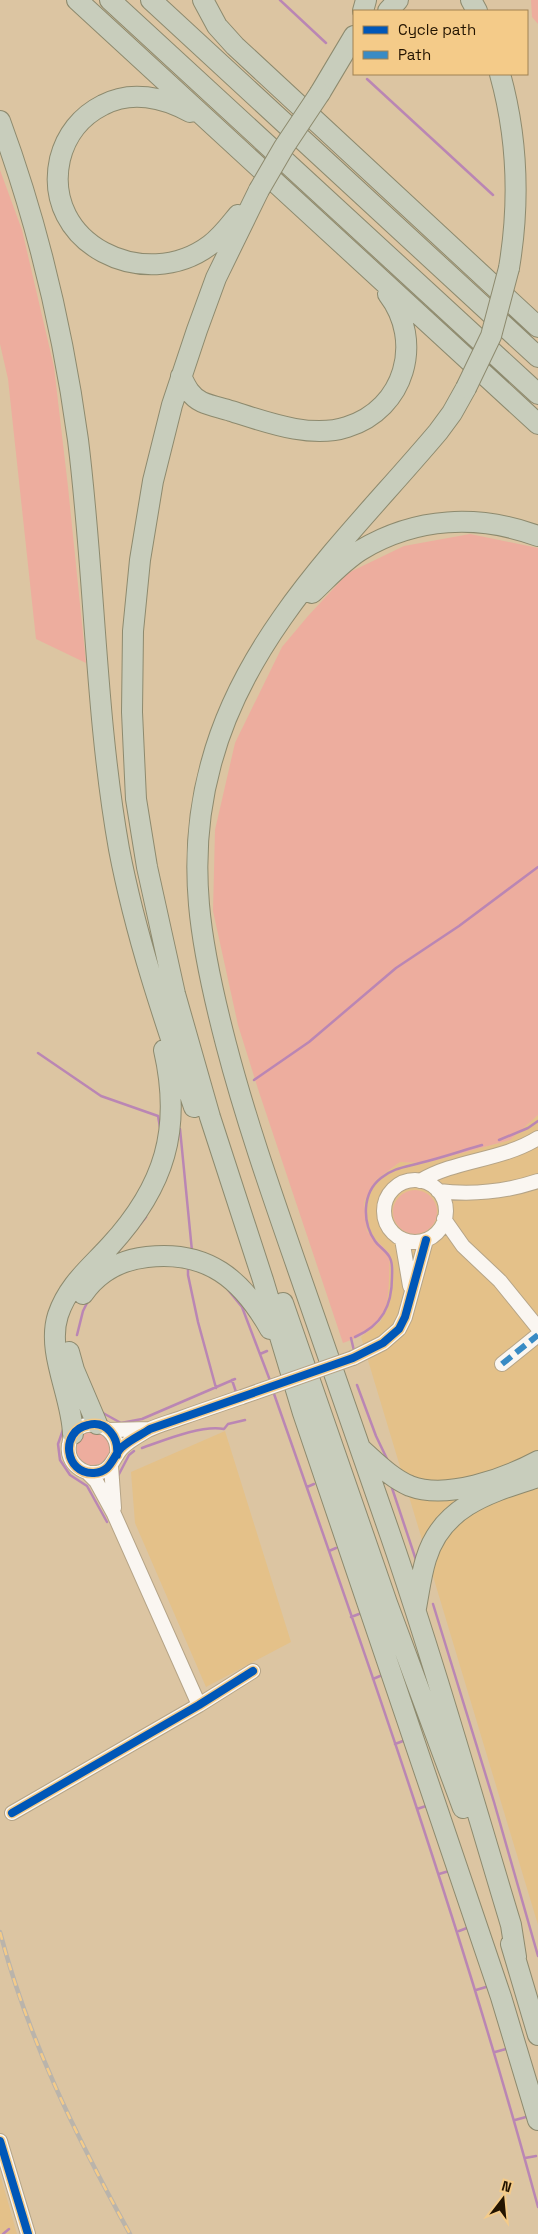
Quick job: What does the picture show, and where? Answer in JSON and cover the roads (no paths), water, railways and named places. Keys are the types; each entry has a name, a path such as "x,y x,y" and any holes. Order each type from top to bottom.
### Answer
{"highway":[{"path":"77,0 538,424"},
{"path":"110,0 538,394"},
{"path":"151,0 538,357"},
{"path":"203,0 217,26 234,46 538,327"},
{"path":"389,10 398,0"},
{"path":"353,38 259,190 216,278 180,376 153,481 138,579 133,630 132,712 136,799 147,867 175,994 210,1118 311,1438 502,1997 538,2120"},
{"path":"320,93 353,53"},
{"path":"500,75 512,127 516,165 515,227 509,268 490,336 452,413 438,432 320,566 276,626 248,672 234,701 213,755 198,831 197,878 198,912 208,973 237,1085 415,1610 511,1925 516,1956"},
{"path":"210,124 178,106 156,98 123,97 94,109 82,119 70,134 62,150 58,169 57,188 68,218 77,231 97,250 123,261 151,264 172,262 184,259 209,246 221,236 259,190"},
{"path":"0,121 34,224 47,274 67,369 78,442 107,762 119,849 138,933 156,994 208,1148 254,1274 277,1329"},
{"path":"180,376 190,394 202,402 248,416 303,429 334,430 348,427 376,412 398,388 407,360 407,346 399,312 390,296 359,260"},
{"path":"276,626 349,558 360,550 400,531 430,524 468,522 504,525 538,536"},
{"path":"135,767 189,999 236,1165 387,1603 516,1956 538,2034"},
{"path":"73,1434 66,1389 57,1359 55,1336 58,1316 76,1280 114,1242 146,1200 159,1174 171,1128 171,1091 156,1016 156,994"},
{"path":"103,1427 74,1370 67,1338 77,1302 90,1283 112,1266 121,1262 130,1259 158,1256 179,1256 215,1268 237,1284 259,1310 285,1354"},
{"path":"359,1447 398,1480 410,1486 437,1491 452,1491 492,1479 538,1461"},
{"path":"415,1610 426,1558 436,1537 453,1517 485,1494 538,1477"}],"street":[{"path":"463,1246 444,1239 429,1238 410,1242 394,1234 384,1216 384,1206 387,1197 393,1189 401,1184 420,1181 439,1170 496,1156 538,1138"},
{"path":"88,1473 100,1472 114,1460 129,1442 150,1429 353,1358 383,1344 399,1329 405,1317 411,1292 429,1238 442,1226 445,1216 445,1204 438,1191 430,1184 420,1181"},
{"path":"445,1216 465,1198 480,1193 521,1187 538,1181"},
{"path":"438,1191 480,1193"},
{"path":"445,1216 463,1246 500,1280 538,1328"},
{"path":"402,1239 411,1292"},
{"path":"502,1364 538,1335"},
{"path":"150,1429 103,1427 88,1424 79,1428 73,1434 68,1447 69,1454 76,1466 88,1473 96,1481 114,1514 199,1705"},
{"path":"103,1427 116,1441 114,1514"},
{"path":"12,1813 199,1705 253,1671"},
{"path":"0,2142 25,2232"}],"waterway":[{"path":"280,0 326,43"},
{"path":"367,79 493,195"},
{"path":"254,1080 309,1042 396,968 459,926 538,867"},
{"path":"38,1053 101,1096 158,1116"},
{"path":"158,1116 160,1127"},
{"path":"499,1140 528,1128 538,1121"},
{"path":"180,1129 192,1251"},
{"path":"355,1337 372,1327 379,1320 387,1306 392,1287 391,1260 375,1241 366,1217 367,1200 375,1184 395,1170 482,1145"},
{"path":"116,1254 146,1217"},
{"path":"188,1268 198,1322 216,1388"},
{"path":"229,1291 242,1307 271,1383"},
{"path":"77,1335 83,1311 88,1301"},
{"path":"351,1338 354,1351"},
{"path":"260,1354 267,1351"},
{"path":"103,1413 121,1423 142,1419 235,1379"},
{"path":"232,1380 236,1392"},
{"path":"357,1385 376,1436 388,1461"},
{"path":"273,1391 413,1797 478,2001 538,2207"},
{"path":"142,1448 194,1431 215,1428 224,1429 228,1424 245,1420"},
{"path":"64,1427 58,1444 60,1460 70,1475 87,1486 107,1522"},
{"path":"118,1476 129,1455 134,1451"},
{"path":"307,1487 314,1484"},
{"path":"392,1488 416,1560"},
{"path":"329,1551 336,1548"},
{"path":"433,1604 494,1802 538,1956"},
{"path":"351,1617 359,1614"},
{"path":"373,1679 380,1676"},
{"path":"395,1744 403,1741"},
{"path":"417,1809 426,1806"},
{"path":"439,1874 449,1871"},
{"path":"459,1931 467,1928"},
{"path":"476,1990 486,1987"},
{"path":"495,2052 506,2049"},
{"path":"515,2120 526,2117"},
{"path":"525,2158 536,2156"},
{"path":"3,2234 9,2229"}],"railway":[{"path":"0,1932 11,1972 39,2049 91,2161 130,2234"}]}
